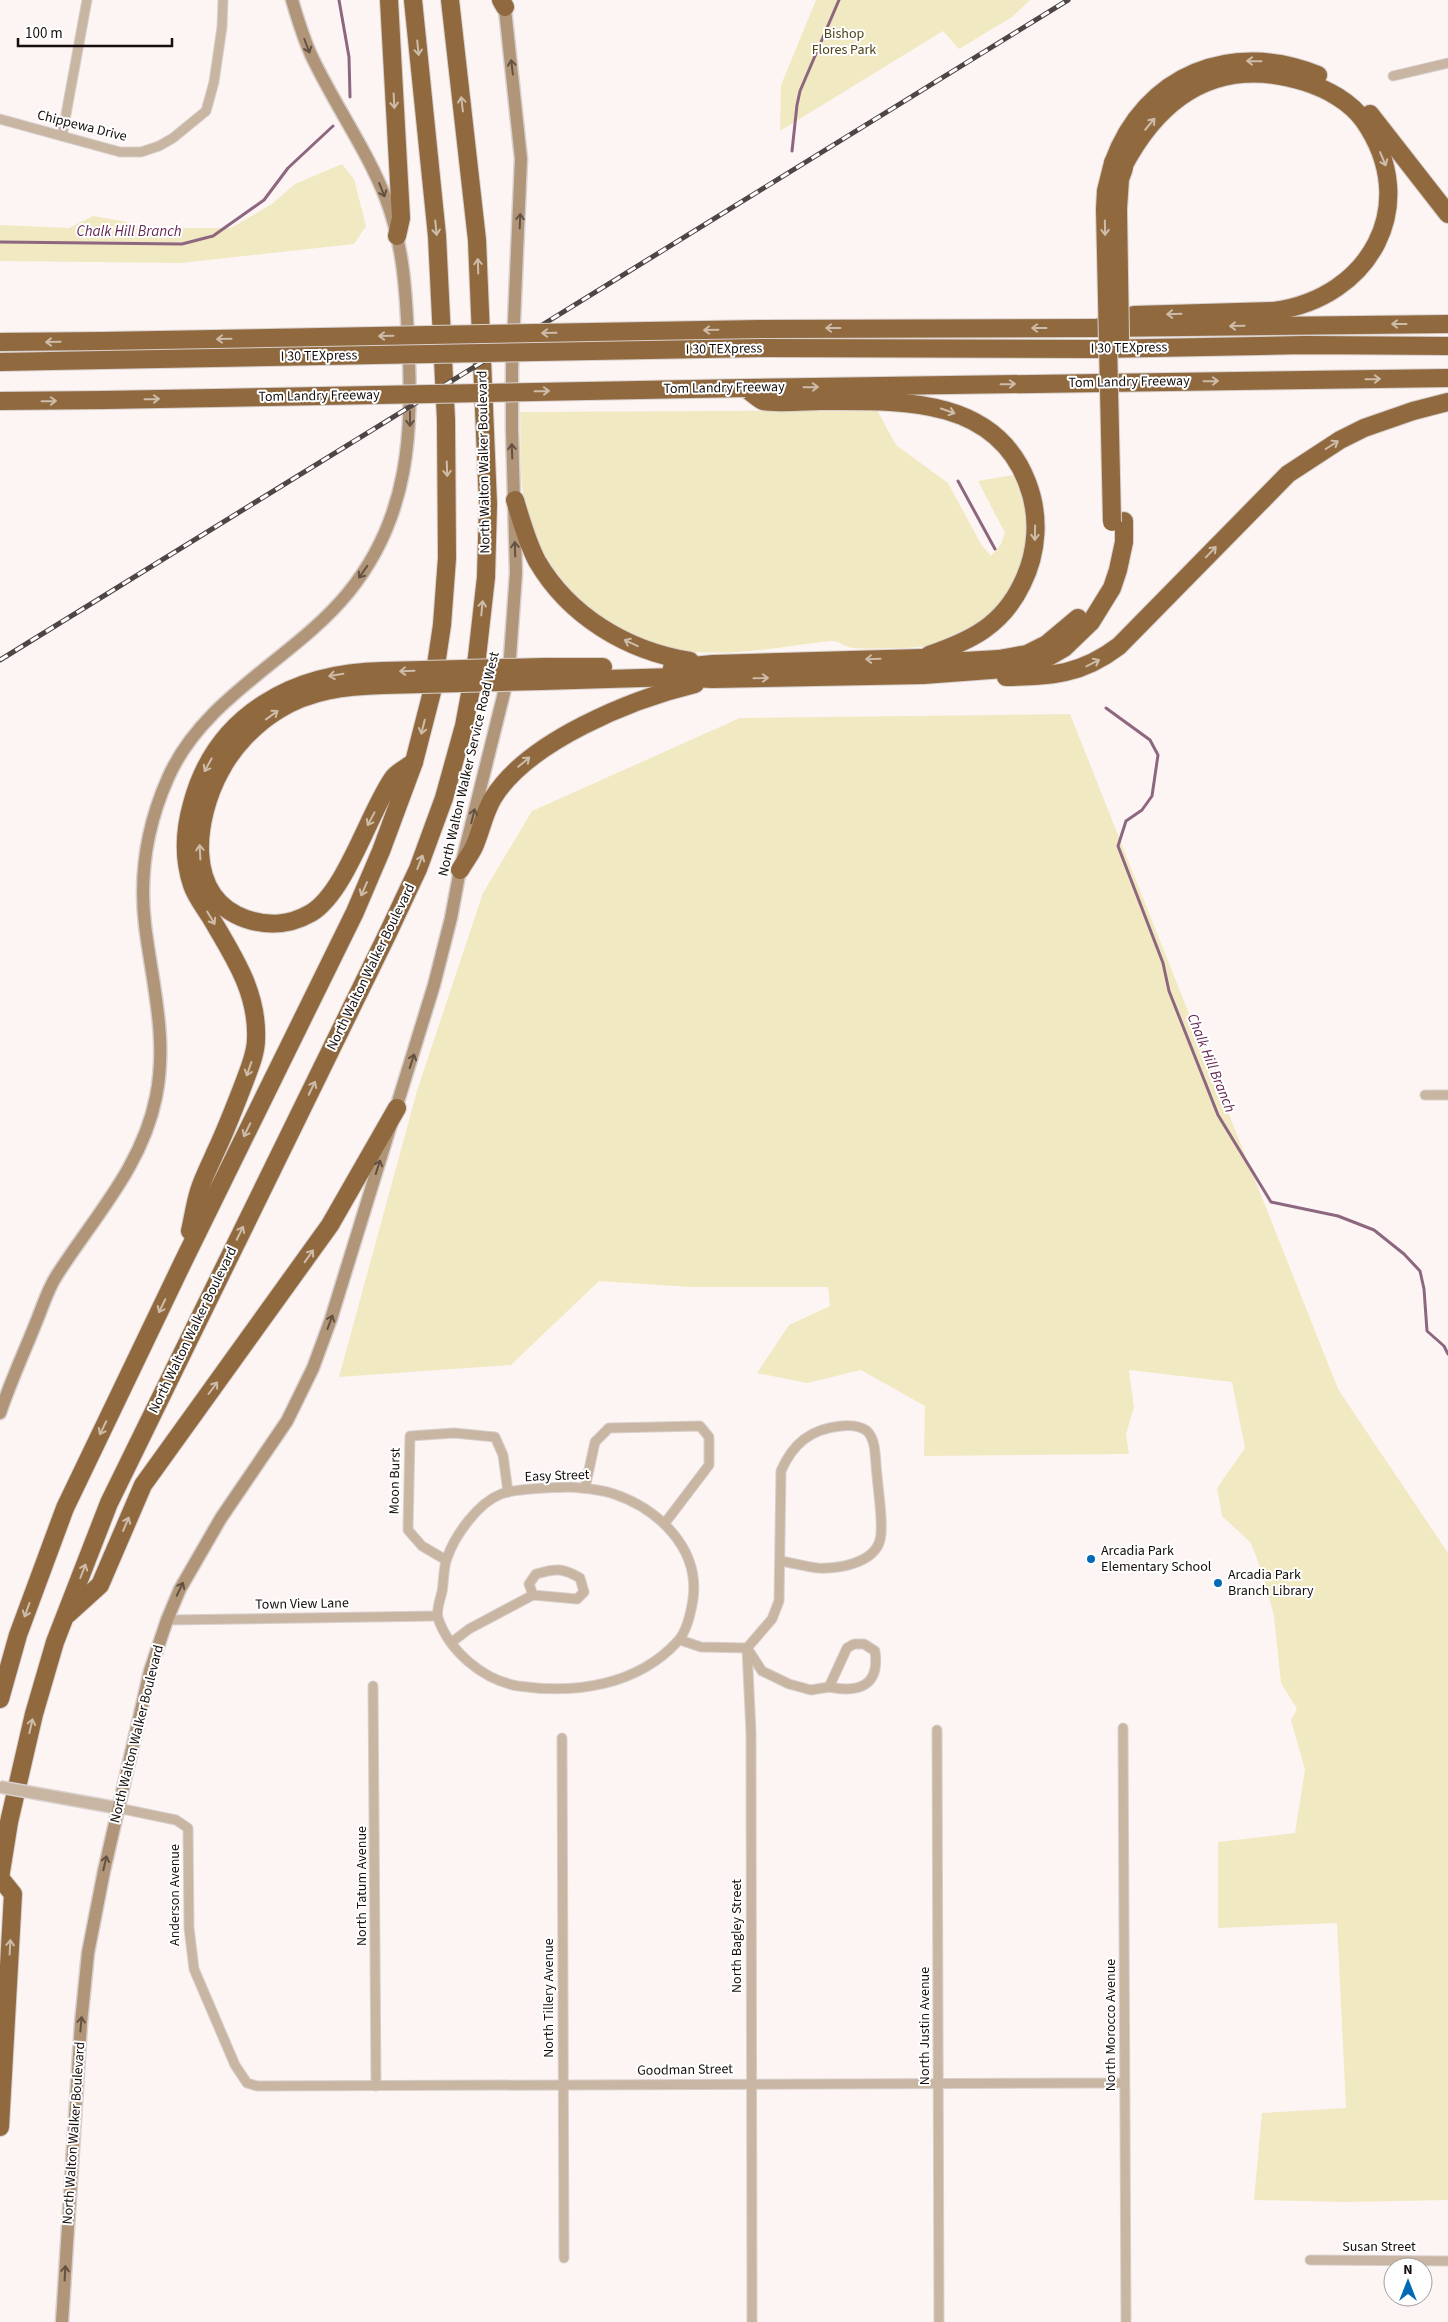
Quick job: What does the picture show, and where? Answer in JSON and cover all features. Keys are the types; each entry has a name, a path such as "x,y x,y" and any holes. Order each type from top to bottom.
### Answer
{"highway":[{"path":"389,0 401,218 397,236"},
{"path":"0,1699 18,1635 65,1508 354,912 381,851 414,762 432,692 442,625 447,558 448,491 437,236 413,0"},
{"name":"North Walton Walker Boulevard","path":"0,1878 9,1822 34,1714 55,1642 108,1503 418,869 444,798 464,726 477,657 486,577 488,504 477,240 450,0"},
{"path":"414,762 394,776 342,875 329,895 314,911 298,920 279,925 261,924 235,915 212,894 204,877 199,842 203,817 213,785 221,769 237,746 255,728 277,711 300,699 326,690 383,678 542,674 675,677 712,672 922,666 1017,668 1045,659 1064,648 1091,622 1112,588 1122,554 1118,522 1118,209 1120,143 1138,115 1161,94 1197,71 1229,62 1273,62 1287,64 1323,77 1351,96 1395,145 1448,214"},
{"path":"1097,328 1134,315 1274,311 1294,308 1324,297 1348,280 1368,259 1378,242 1387,212 1387,168 1375,139 1363,120 1351,107 1317,86 1271,74 1238,74 1209,81 1189,91 1167,106 1150,124 1119,164"},
{"path":"0,342 760,329 1448,324"},
{"name":"I 30 TEXpress","path":"0,362 760,348 1448,346"},
{"name":"Tom Landry Freeway","path":"0,401 757,392 1448,378"},
{"path":"757,392 924,404 948,410 986,430 1001,443 1023,472 1030,491 1036,532 1034,552 1017,595 1004,612 986,630 922,666"},
{"path":"922,666 964,678 1046,676 1068,673 1099,660 1119,646 1288,474 1340,440 1364,428 1412,411 1448,402"},
{"path":"515,500 536,560 560,594 580,612 601,628 656,654 712,672"},
{"path":"183,1262 199,1190 232,1114 251,1064 256,1041 256,1017 248,985 241,969 193,888 186,862 185,837 195,791 205,769 220,745 238,725 265,703 305,683 330,676 357,672 383,678"},
{"path":"460,870 473,849 492,799 519,767 535,754 630,704 712,672"},
{"path":"65,1616 100,1585 143,1485 330,1225 397,1108"},
{"path":"0,1878 12,1894 0,2127"}],"main road":[{"path":"0,1413 11,1380 54,1279 122,1182 140,1146 156,1098 160,1063 160,1028 145,924 143,874 152,823 169,774 187,745 209,718 328,615 350,590 371,560 387,530 399,496 407,462 410,419 407,306 404,270 397,236 374,170 312,57 292,0"},
{"name":"North Walton Walker Service Road West","path":"397,1108 434,986 451,918 460,870 504,693 510,657 516,573 512,368 521,159 503,2"},
{"name":"North Walton Walker Boulevard","path":"62,2322 81,2023 87,1961 118,1808 150,1671 167,1620 180,1589 197,1557 221,1518 287,1421 313,1368 331,1319 397,1108"}],"street":[{"path":"62,136 87,0"},
{"name":"Chippewa Drive","path":"0,119 120,152 141,152 159,146 173,138 206,112 214,82 222,27 223,0"},
{"path":"1393,76 1448,63"},
{"path":"1425,1096 1448,1095"},
{"path":"680,1640 701,1647 746,1648 772,1619 779,1601 781,1471 788,1456 799,1442 818,1430 849,1425 866,1430 874,1446 879,1498 880,1539 875,1550 851,1564 835,1567 818,1568 781,1561"},
{"path":"585,1488 596,1442 609,1428 700,1426 709,1437 709,1465 665,1523"},
{"name":"Moon Burst","path":"446,1560 422,1546 408,1530 410,1436 454,1433 495,1437 503,1455 508,1492"},
{"name":"Easy Street","path":"569,1487 585,1488 615,1494 665,1523 682,1543 695,1584 691,1612 680,1640 658,1658 618,1680 576,1690 518,1686 500,1682 484,1674 452,1642 437,1616 446,1560 458,1532 484,1504 508,1492 569,1487"},
{"path":"452,1642 469,1630 533,1595 577,1599 584,1592 580,1578 564,1570 549,1570 536,1574 529,1584 533,1595"},
{"name":"Town View Lane","path":"167,1620 437,1616"},
{"path":"746,1648 762,1671 789,1684 812,1690 829,1687 847,1690 863,1687 869,1682 876,1668 875,1651 864,1644 854,1644 846,1648 829,1687"},
{"name":"North Bagley Street","path":"746,1648 751,1733 752,2322"},
{"name":"North Tatum Avenue","path":"373,1686 376,2086"},
{"name":"North Morocco Avenue","path":"1123,1728 1126,2322"},
{"name":"North Justin Avenue","path":"937,1730 939,2322"},
{"name":"North Tillery Avenue","path":"562,1738 564,2258"},
{"name":"Anderson Avenue","path":"0,1787 176,1820 188,1828 191,1959 235,2065 247,2082"},
{"name":"Goodman Street","path":"247,2082 269,2087 1124,2082"},
{"name":"Susan Street","path":"1310,2260 1448,2261"}],"green space":[{"name":"Bishop Flores Park","path":"816,0 1030,0 1012,17 959,49 943,31 780,131 781,85"},
{"path":"342,164 354,179 366,226 354,244 180,263 0,261 0,225 69,228 93,216 123,221 142,228 231,228 272,204 295,184"},
{"path":"877,410 896,445 948,483 981,544 991,556 1001,544 1005,533 978,481 1013,475 1023,502 1027,530 1024,556 1016,581 1003,603 984,621 961,636 933,645 882,649 853,648 834,641 764,650 713,653 665,647 636,637 610,623 585,604 564,582 546,557 533,529 524,499 521,467 520,412"},
{"path":"1070,714 1338,1389 1448,1553 1448,2200 1346,2202 1254,2200 1262,2113 1346,2108 1337,1923 1218,1928 1218,1842 1295,1833 1305,1770 1291,1720 1297,1709 1281,1683 1274,1616 1263,1575 1251,1543 1222,1516 1217,1488 1245,1448 1232,1382 1129,1370 1134,1407 1126,1434 1129,1454 924,1456 925,1406 861,1370 807,1383 757,1373 789,1325 830,1306 828,1287 690,1287 599,1281 511,1365 339,1377 417,1091 483,893 532,811 740,718"}],"waterway":[{"name":"Chalk Hill Branch","path":"339,0 349,57 350,97"},
{"name":"Chalk Hill Branch","path":"792,151 800,91 839,0"},
{"name":"Chalk Hill Branch","path":"0,242 182,244 213,236 264,200 288,168 333,126"},
{"name":"Chalk Hill Branch","path":"958,481 995,549"},
{"name":"Chalk Hill Branch","path":"1106,708 1150,740 1158,755 1152,796 1142,810 1126,821 1118,846 1163,963 1169,991 1218,1115 1271,1202 1338,1216 1374,1230 1404,1254 1420,1271 1424,1289 1427,1331 1444,1346 1448,1354"}],"railway":[{"path":"0,660 1068,0"}],"place":[{"name":"Arcadia Park Elementary School","path":"1091,1559"},
{"name":"Arcadia Park Branch Library","path":"1218,1583"}]}
